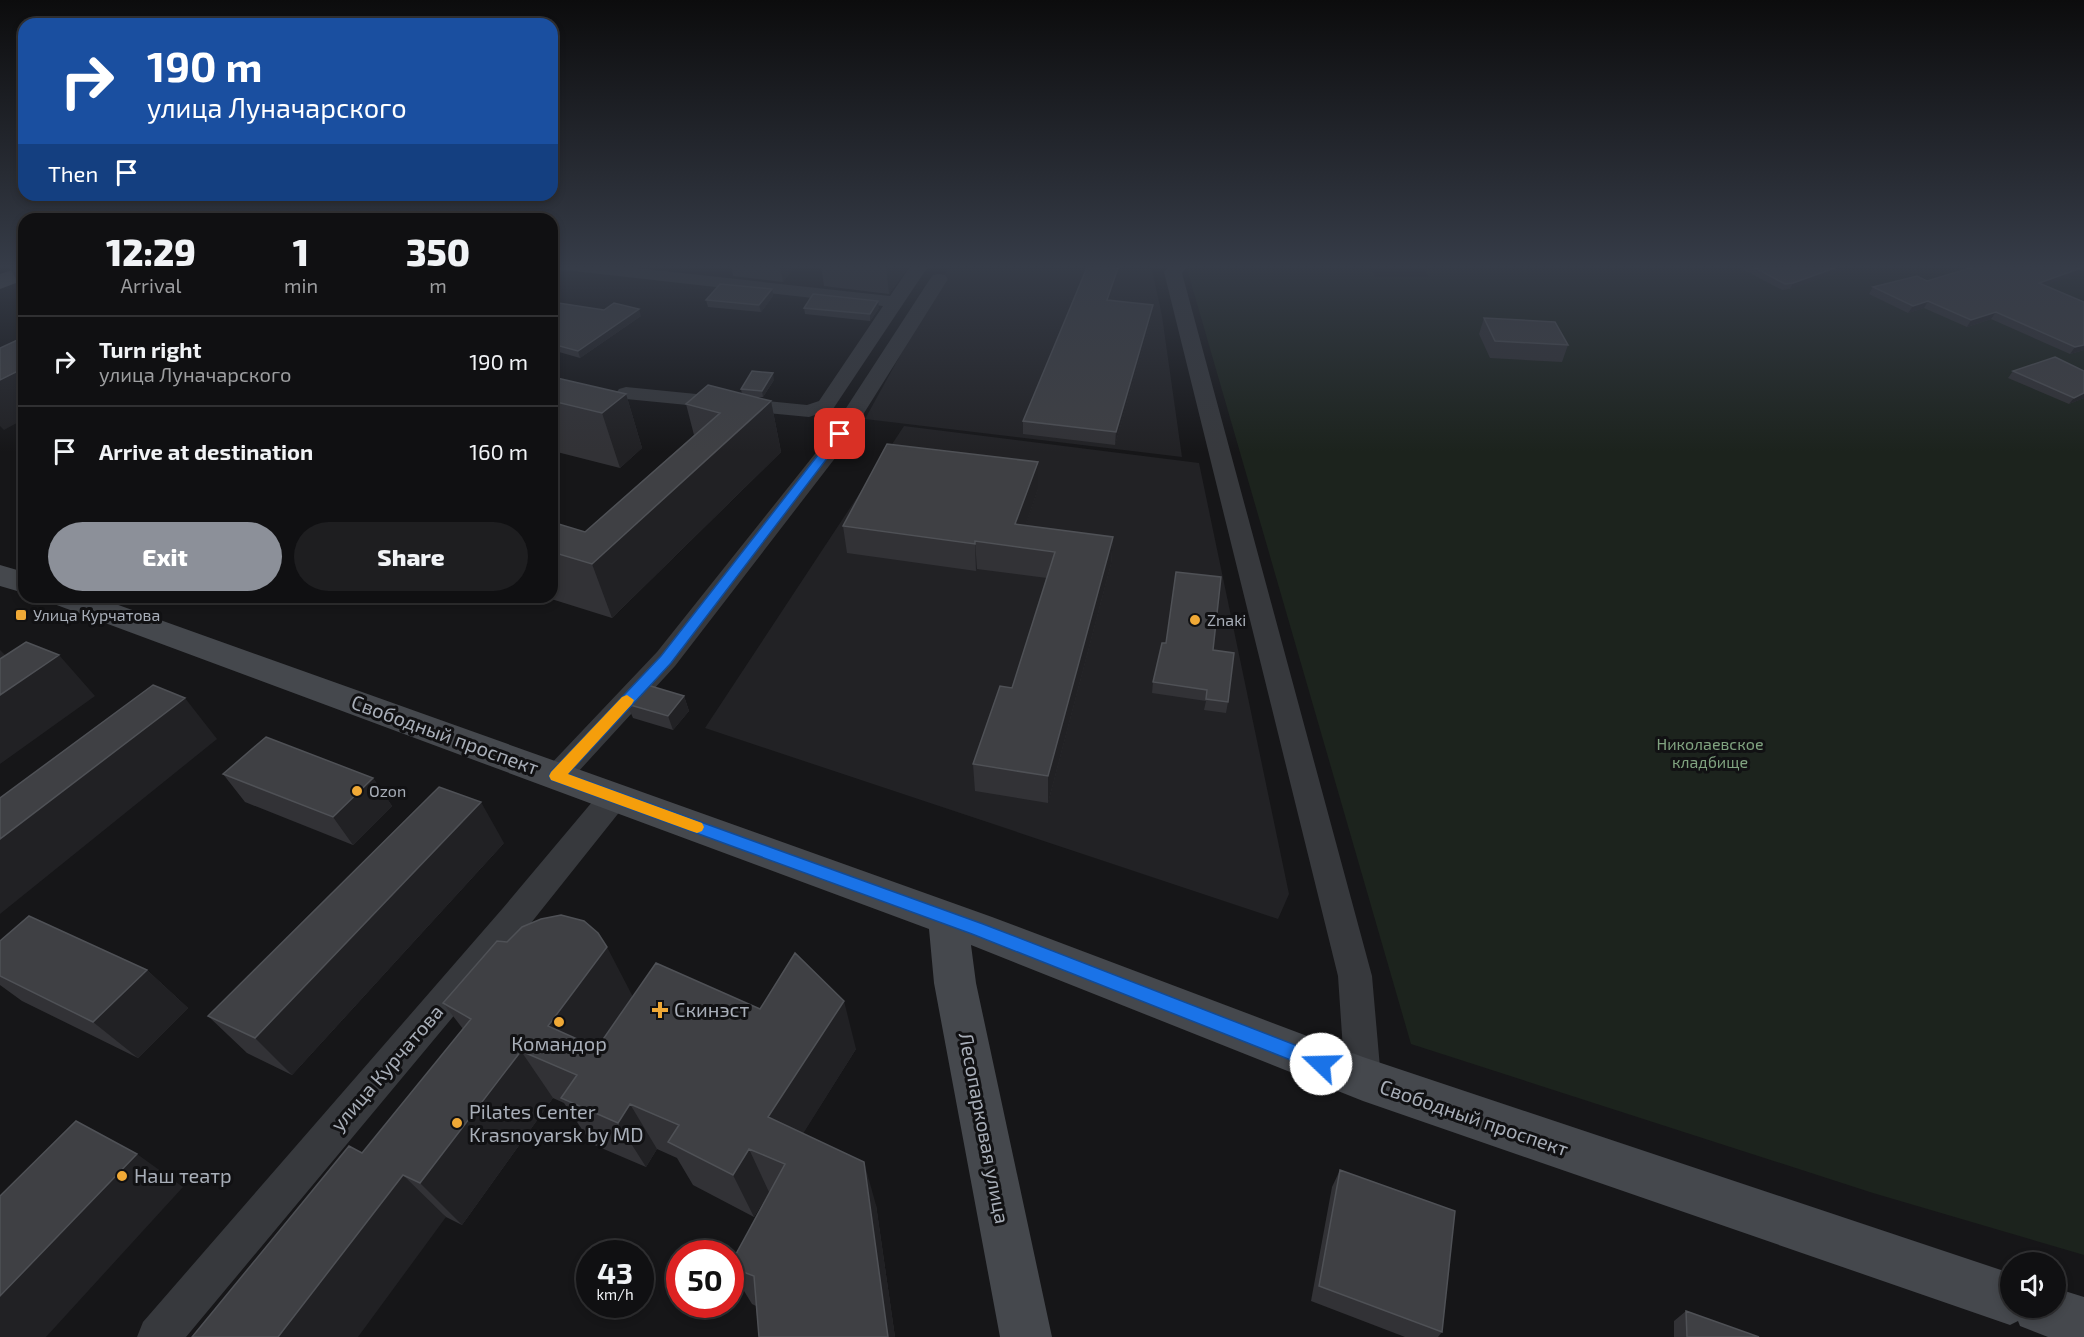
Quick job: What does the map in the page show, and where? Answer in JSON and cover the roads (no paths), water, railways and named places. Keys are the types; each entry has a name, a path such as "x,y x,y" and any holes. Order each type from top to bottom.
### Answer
{"main road":[{"path":"0,575 18,581"},
{"name":"Свободный проспект","path":"81,603 948,919 1363,1079 2000,1296"},
{"name":"Лесопарковая улица","path":"948,919 955,983 1026,1337"},
{"path":"2066,1317 2084,1323"}],"street":[{"path":"626,393 809,411 826,405 876,327"},
{"path":"557,776 666,659 831,448 908,327"},
{"path":"1187,327 1355,976 1363,1079"},
{"name":"улица Курчатова","path":"158,1337 515,918 614,796"}],"place":[{"name":"Улица Курчатова","path":"21,615"},
{"name":"Znaki","path":"1195,620"},
{"name":"Ozon","path":"357,791"},
{"name":"Скинэст","path":"660,1010"},
{"name":"Командор","path":"559,1022"},
{"name":"Pilates Center Krasnoyarsk by MD","path":"457,1123"},
{"name":"Наш театр","path":"122,1176"}],"park label":[{"name":"Николаевское кладбище","path":"1710,753"}]}
